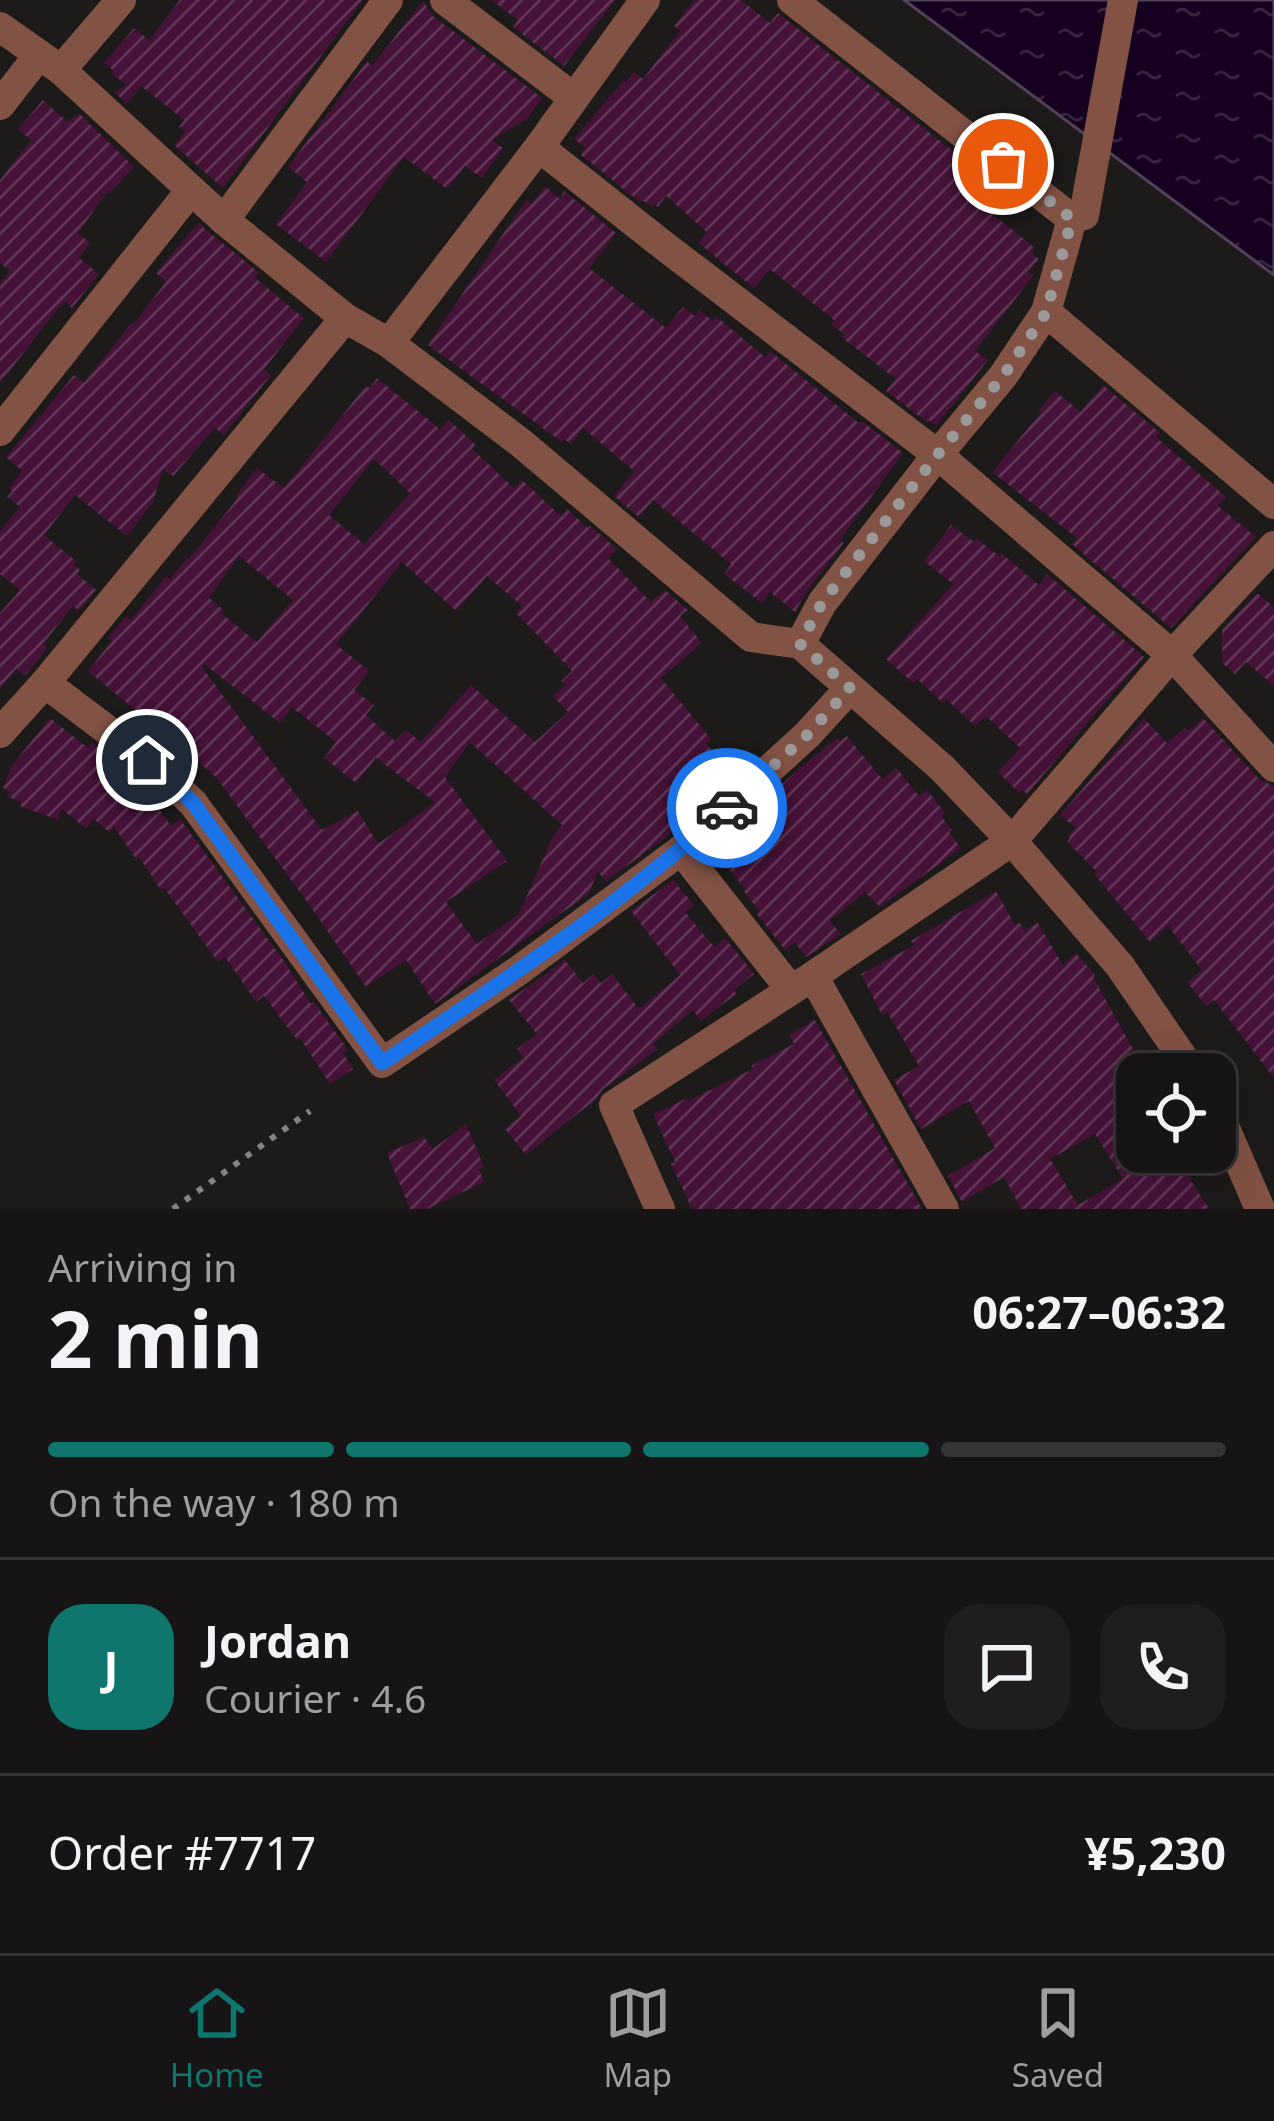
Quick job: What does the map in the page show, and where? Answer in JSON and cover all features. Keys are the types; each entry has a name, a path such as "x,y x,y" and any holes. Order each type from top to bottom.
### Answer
{"street":[{"path":"0,105 121,0"},
{"path":"224,220 388,0"},
{"path":"445,0 574,98"},
{"path":"389,343 644,0"},
{"path":"792,0 1078,217"},
{"path":"800,644 822,603 1003,376 1046,313 1078,217 1123,0"},
{"path":"0,27 50,63 224,220 345,318 389,343 521,443 751,637 800,644 942,768 1012,841 1120,966 1180,1053"},
{"path":"539,147 938,455 1172,655 1274,767"},
{"path":"0,430 191,190"},
{"path":"1046,313 1274,504"},
{"path":"0,733 345,318"},
{"path":"660,1209 614,1105 1012,841 1172,655 1274,547"},
{"path":"45,683 147,760 193,803 382,1063 518,971 681,850 807,735 850,688"},
{"path":"681,850 802,983 944,1209"},
{"path":"1236,1154 1260,1209"}],"path":[{"path":"173,1209 310,1111"}],"water":[{"path":"904,0 1274,0 1274,275"}],"building":[{"path":"180,0 363,0 223,188 174,145 185,131 179,127 184,120 141,86 127,104 114,92 127,85 104,63 134,28 149,40"},
{"path":"491,0 615,0 564,66 513,27 518,20"},
{"path":"694,0 741,0 770,23 778,13 983,175 975,186 994,207 981,205 1035,248 1032,253 1039,259 1028,272 1033,276 975,351 988,360 936,426 886,391 896,379 841,337 844,334 831,324 834,320 770,269 754,288 698,243 707,232 666,196 658,207 640,202 581,155 585,147 574,139 624,80 634,72 643,79 680,31 674,26"},
{"path":"423,1 433,16 542,98 527,119 492,140 503,148 482,178 465,166 447,189 404,157 326,262 276,224 307,182 288,167 367,61 372,66"},
{"path":"43,100 67,122 79,113 134,167 107,192 78,233 90,243 79,258 99,274 72,308 64,301 0,383 0,283 10,271 0,263 0,180 31,140 18,129"},
{"path":"545,186 560,199 564,191 616,233 589,268 666,328 683,307 695,316 699,310 713,321 716,316 765,357 770,351 903,453 795,612 770,592 762,603 724,574 731,564 653,500 639,517 614,496 634,471 583,428 571,444 562,442 428,345 526,200 531,204"},
{"path":"198,223 304,318 264,369 271,375 224,435 215,428 173,476 163,469 153,502 127,536 75,495 44,535 77,562 77,574 96,590 79,611 73,606 25,676 16,669 0,689 0,613 20,590 0,574 0,531 20,507 7,497 22,471 6,457 74,375 84,383 133,324 166,282 156,273"},
{"path":"377,378 440,429 449,420 514,488 522,480 561,516 567,509 617,549 608,558 651,602 665,590 688,610 680,616 702,643 661,678 711,739 706,744 734,775 669,835 606,881 598,872 588,894 435,1004 406,960 366,987 216,777 88,671 126,616 131,620 166,576 170,579 188,560 257,468 284,488 366,386 370,388","holes":["374,459 410,493 364,544 329,515","239,556 293,600 257,642 209,598","402,562 456,611 487,576 522,606 516,613 572,671 561,681 566,685 553,696 568,712 535,742 471,685 421,742 406,730 395,741 366,715 374,705 354,690 369,671 336,644","204,664 280,723 292,707 336,742 324,758 356,783 376,758 435,802 378,844 358,811 322,830 202,667","470,742 562,825 519,914 477,944 446,902 507,861 445,777"]},
{"path":"1103,385 1226,497 1218,506 1256,537 1171,628 1072,544 1077,538 992,472 1055,391 1081,412"},
{"path":"951,525 1001,553 1039,585 1047,574 1144,657 1027,794 1019,793 998,772 1020,748 986,716 975,726 946,699 943,703 917,679 913,683 886,659 953,584 924,561"},
{"path":"1257,593 1274,607 1274,686 1246,662 1235,674 1222,663 1222,630"},
{"path":"50,718 134,775 171,826 180,819 348,1050 343,1053 353,1069 330,1084 300,1038 264,996 256,1002 225,957 218,962 114,827 109,832 94,819 86,829 62,809 58,820 7,797 9,791 3,788 11,767"},
{"path":"1144,718 1167,743 1203,718 1260,780 1274,786 1274,1078 1214,1000 1206,1006 1187,982 1202,970 1168,926 1150,942 1094,874 1097,872 1067,842 1076,828 1060,815"},
{"path":"847,736 882,779 896,768 919,796 927,790 945,813 941,816 961,848 880,907 865,892 830,921 841,934 806,957 795,942 785,950 712,848 800,768 837,738"},
{"path":"673,880 694,905 685,912 714,947 725,938 754,974 701,1021 693,1010 653,1044 658,1049 526,1155 505,1129 521,1116 494,1080 523,1058 517,1049 537,1034 509,1000 565,960 583,983 594,974 601,983 612,974 639,1009 680,975 631,911"},
{"path":"996,891 1015,925 1020,923 1024,930 1038,923 1063,965 1076,953 1095,975 1135,1053 1116,1053 1116,1168 1095,1134 1050,1159 1078,1205 1123,1179 1119,1173 1186,1173 1209,1209 1021,1209 1004,1177 962,1202 948,1176 995,1148 969,1101 921,1129 894,1080 919,1066 887,1012 882,1015 861,974 915,945 911,941"},
{"path":"815,1020 922,1209 692,1209 653,1114 753,1069 751,1066 794,1044 789,1035"},
{"path":"466,1124 484,1167 479,1169 484,1182 427,1209 410,1209 387,1153 424,1137 433,1149"}],"way so far":[{"path":"727,808 807,735 850,688 800,644 822,603 1003,376 1046,313 1072,219 1003,164"}],"route":[{"path":"147,760 193,803 382,1063 518,971 681,850 727,808"}]}
